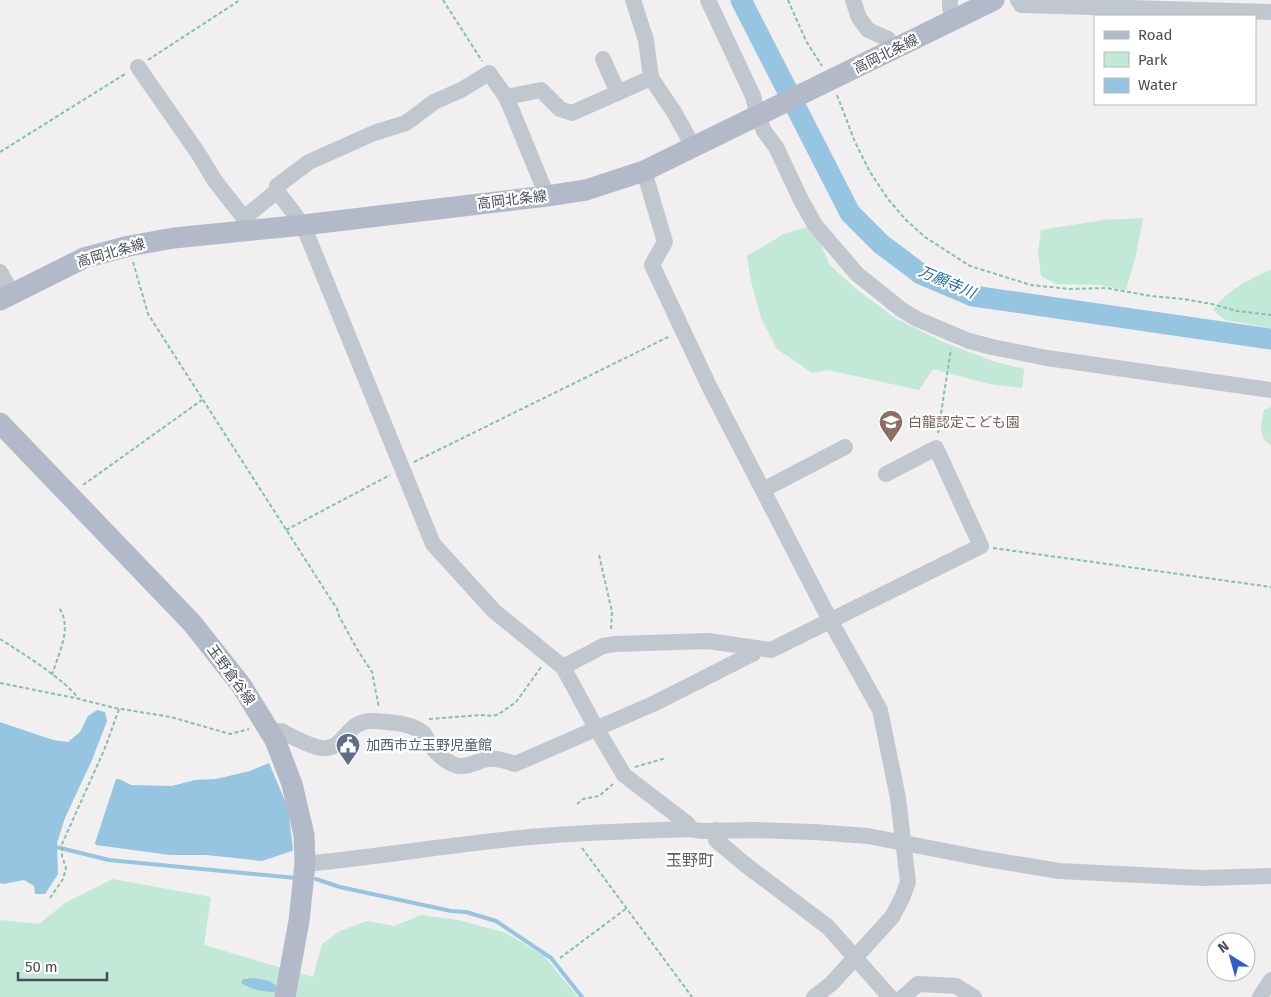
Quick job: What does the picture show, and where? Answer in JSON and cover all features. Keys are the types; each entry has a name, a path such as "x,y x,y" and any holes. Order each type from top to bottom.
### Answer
{"main road":[{"name":"高岡北条線","path":"6,296 84,258 129,246 244,225 303,225 586,190 644,171 762,115 895,49 952,10 994,0"},
{"name":"玉野倉谷線","path":"0,422 192,623 240,685 268,729 292,784 304,835 305,864 299,921 285,997"}],"street":[{"path":"633,0 646,40 651,78 674,112 689,139 692,149"},
{"path":"708,0 762,115 764,131 776,148 815,225 857,274 902,310 917,319 969,341 992,347 1047,358 1271,390"},
{"path":"852,0 859,18 868,30 888,39 895,49"},
{"path":"1018,0 1021,5 1271,12"},
{"path":"603,60 618,93"},
{"path":"138,67 198,153 244,225 277,191 278,186 309,162 374,133 406,123 434,102 461,90 489,73 506,97 547,196"},
{"path":"506,97 541,90 560,109 572,113 651,78"},
{"path":"644,171 664,242 652,265 709,386 830,620 880,710 898,798 908,882 892,917 832,984 814,997"},
{"path":"277,191 303,225 433,544 494,611 563,667 596,729 624,775 688,824 690,829"},
{"path":"0,272 6,296"},
{"path":"763,490 845,447"},
{"path":"563,667 603,646 611,645 708,641 771,650 981,546 936,448 886,474"},
{"path":"268,729 280,731 326,749 334,746 353,727 364,720 405,725 423,733 432,748 448,762 456,766 488,759 507,761 514,764 596,729 713,675 753,654 754,649"},
{"path":"305,864 573,833 690,829 814,832 868,836 1059,871 1202,878 1271,876"},
{"path":"715,830 716,840 746,866 828,927 890,997"},
{"path":"1260,997 1271,980"},
{"path":"903,997 918,984 974,997"}],"path":[{"path":"0,152 138,67 240,0"},
{"path":"443,0 489,73"},
{"path":"788,0 806,41 831,81 855,142 870,172 888,199 906,220 925,237 970,266 1031,285 1069,289 1106,288 1151,296 1183,299 1237,311 1271,315"},
{"path":"129,246 148,314 337,608 352,641 372,672 381,722"},
{"path":"286,530 402,468 682,330"},
{"path":"936,448 953,334"},
{"path":"68,495 202,400"},
{"path":"981,546 1271,587"},
{"path":"599,555 612,612 611,645"},
{"path":"52,675 62,646 64,629 63,614 59,608"},
{"path":"0,639 52,675 74,692 78,698"},
{"path":"426,719 492,716 499,714 516,702 549,656"},
{"path":"0,683 171,717 230,734 268,729"},
{"path":"50,898 63,879 66,868 62,856 62,844 105,748 119,708"},
{"path":"573,833 574,838 692,997"},
{"path":"560,958 627,908"}],"green space":[{"path":"1143,218 1136,255 1126,290 1099,285 1056,284 1041,276 1038,253 1041,230 1103,220"},
{"path":"813,225 829,264 855,288 895,318 941,341 992,361 1024,369 1022,388 989,384 933,369 919,390 828,370 812,373 777,349 761,318 751,281 747,256 784,234"},
{"path":"1271,270 1271,328 1225,320 1213,310 1218,303 1239,286"},
{"path":"1271,407 1271,445 1264,438 1261,430 1264,410"},
{"path":"113,879 211,897 204,945 313,977 322,944 340,931 367,921 394,926 421,915 458,920 506,933 544,956 578,997 0,997 0,920 39,924 65,903"}],"water":[{"path":"97,710 105,712 107,721 92,760 65,818 57,843 58,874 45,894 35,894 34,886 24,880 0,883 0,722 53,740 68,742 80,732 88,716"},
{"path":"269,763 288,808 292,851 262,861 206,855 170,855 96,845 95,843 116,779 131,785 172,786 195,780 216,779 250,771"},
{"path":"252,978 271,982 277,987 275,992 258,990 241,983 243,979"}],"waterway":[{"name":"万願寺川","path":"741,0 850,213 881,244 921,274 973,296 1271,339"},
{"path":"52,846 109,860 296,878"},
{"path":"316,879 340,887 451,911 466,912 496,921 551,958 582,997"}],"place":[{"name":"白龍認定こども園","path":"891,443"},
{"name":"加西市立玉野児童館","path":"348,766"}],"district":[{"name":"玉野町","path":"690,860"}]}
